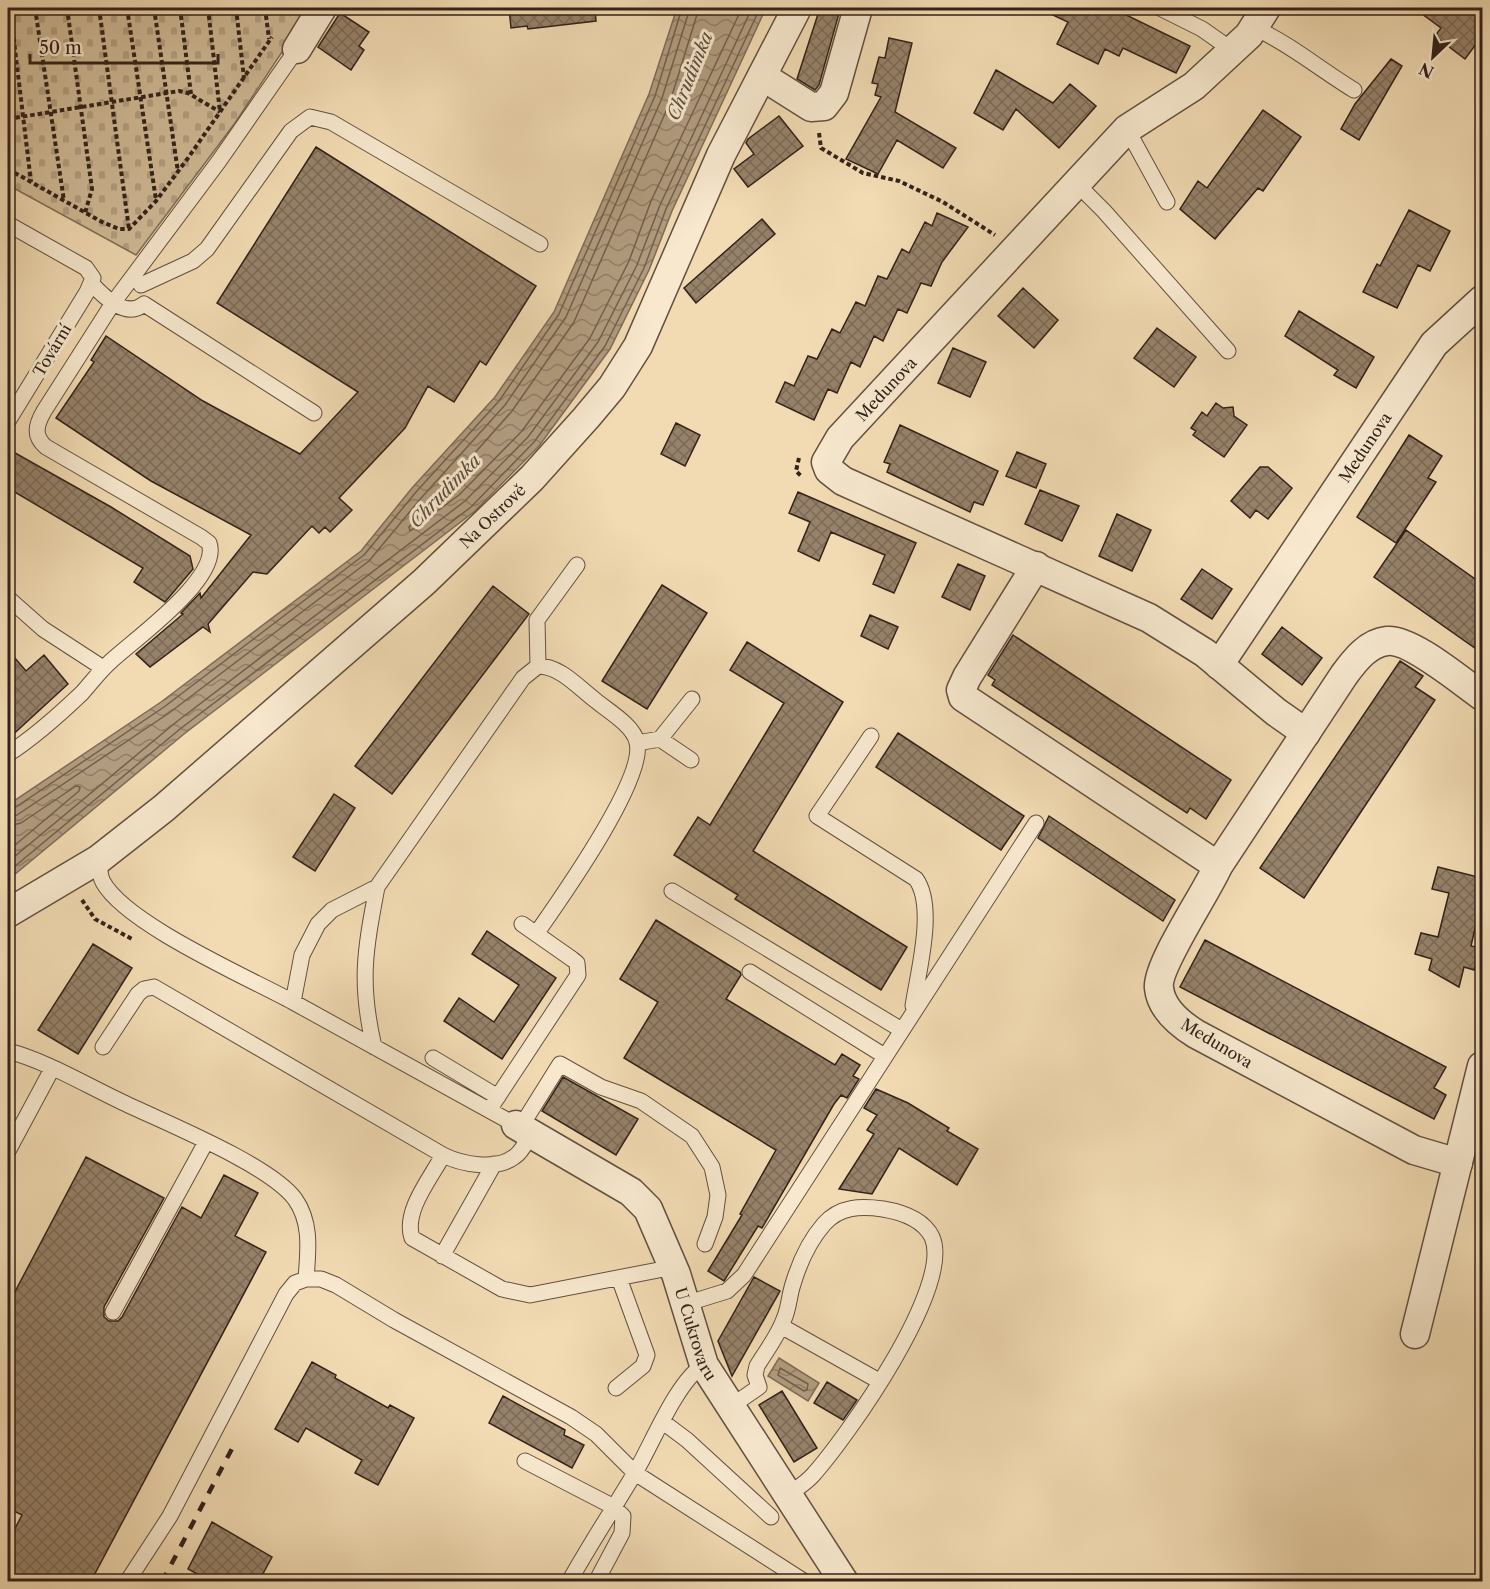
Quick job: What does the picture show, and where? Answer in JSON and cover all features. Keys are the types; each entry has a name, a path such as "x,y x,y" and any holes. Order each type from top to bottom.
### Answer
{"street":[{"path":"286,41 322,8"},
{"name":"Na Ostrově","path":"8,913 99,859 164,808 424,582 532,478 586,418 612,387 638,346 706,186 797,8"},
{"path":"762,76 805,104 818,108 824,106 834,93 858,8"},
{"name":"Medunova","path":"1260,18 1232,50 1182,95 1127,129 840,438 826,462 829,470 843,480 1149,618 1219,665 1306,734"},
{"name":"Medunova","path":"1219,665 1434,344 1482,300"},
{"path":"1036,566 967,677 962,690 963,697 1218,866"},
{"name":"Medunova","path":"1458,1163 1414,1150 1196,1034 1170,1012 1159,987 1161,970 1206,894 1218,866 1353,663 1370,647 1390,640 1420,653 1482,696"},
{"path":"1414,1334 1482,1066"},
{"name":"U Cukrovaru","path":"522,1129 641,1200 674,1267 704,1365 844,1581"}],"lane":[{"path":"1160,8 1202,29 1232,50"},
{"path":"1260,18 1276,38 1313,66 1354,90"},
{"path":"8,754 73,701 103,668 171,610 195,583 211,552 209,543 201,537 52,450 37,436 40,418 113,303 136,282 219,161 286,41"},
{"path":"136,282 193,261 207,249 291,131 310,117 332,122 540,244"},
{"path":"1127,129 1167,202"},
{"path":"1076,183 1104,211 1228,351"},
{"path":"8,224 86,268 93,281 113,303 135,309 144,304 147,294 136,282"},
{"name":"Tovární","path":"8,421 93,281"},
{"path":"144,304 314,413"},
{"path":"538,666 537,620 577,565"},
{"path":"8,598 43,629 103,668"},
{"path":"536,934 604,831 630,773 637,743 622,722 559,672 538,666"},
{"path":"374,1047 365,1008 364,970 377,887 523,678 538,666"},
{"path":"637,743 660,739 692,699"},
{"path":"871,736 817,816 916,879 922,887 926,910 912,1012"},
{"path":"660,739 691,760"},
{"path":"685,1304 727,1291 744,1275 883,1055 1036,823"},
{"path":"99,859 103,881 133,912 169,936 374,1047 494,1104"},
{"path":"293,1002 302,955 318,924 332,910 377,887"},
{"path":"672,891 900,1029"},
{"path":"494,1104 579,975 577,963 573,959 522,924"},
{"path":"750,972 883,1055"},
{"path":"103,1047 138,994 144,989 154,987 443,1155 462,1162 494,1164 514,1158 522,1129 560,1064 601,1087 641,1101 692,1136 712,1167 716,1182 717,1206 705,1244"},
{"path":"8,1051 52,1069 206,1142 274,1180 296,1201 307,1227 306,1279"},
{"path":"433,1058 494,1104 522,1129"},
{"path":"8,1151 52,1069"},
{"path":"112,1312 206,1142"},
{"path":"443,1155 417,1203 410,1229 414,1241 502,1289 530,1295 674,1267"},
{"path":"442,1256 494,1164"},
{"path":"730,1407 757,1391 759,1384 755,1375 757,1366 781,1326 797,1273 819,1231 832,1217 857,1207 889,1210 910,1217 921,1224 932,1236 935,1258 933,1276 921,1310 859,1416 813,1475 788,1495"},
{"path":"616,1388 643,1366 647,1355 619,1278"},
{"path":"127,1581 170,1516 286,1294 295,1283 306,1279 321,1279 336,1285 394,1320 571,1417 597,1434 635,1473 805,1581"},
{"path":"781,1326 879,1382"},
{"path":"569,1581 612,1506 635,1473 688,1378 704,1365"},
{"path":"663,1422 687,1440 771,1517"},
{"path":"525,1461 612,1506 623,1516 622,1533 596,1581"}],"path":[{"path":"10,8 32,183"},
{"path":"35,8 64,201"},
{"path":"67,8 92,189 85,213"},
{"path":"99,8 129,229"},
{"path":"127,8 156,201"},
{"path":"154,8 178,172"},
{"path":"180,8 191,94"},
{"path":"208,8 220,112"},
{"path":"236,8 244,78"},
{"path":"129,229 156,201 178,172 269,41 265,8"},
{"path":"269,41 286,41"},
{"path":"8,119 184,91 220,112"},
{"path":"818,108 821,148 830,155 863,172 899,181 943,202 1016,248"},
{"path":"8,169 110,226 129,229"},
{"path":"802,454 797,461 796,471 807,480"}],"green space":[{"path":"8,8 311,8 235,123 136,255 8,185"}],"water":[{"name":"Chrudimka","path":"677,8 766,8 672,211 649,270 610,349 539,446 475,511 184,734 8,880 8,805 161,702 361,551 412,488 495,397 554,312 649,94"},
{"path":"779,1358 819,1383 808,1401 768,1376"}],"building":[{"path":"509,8 595,8 596,21 528,29 527,26 511,28"},
{"path":"820,8 839,13 819,85 815,90 797,79"},
{"path":"1038,8 1112,8 1190,46 1176,73 1123,48 1119,56 1105,49 1098,64 1057,44 1068,22"},
{"path":"1414,8 1475,8 1482,13 1482,36 1465,59 1435,36 1441,28"},
{"path":"340,13 369,32 359,46 364,50 351,70 318,47"},
{"path":"889,38 912,43 895,112 956,148 943,168 897,140 878,174 846,159 881,97 875,95 878,84 872,83 879,57 885,58"},
{"path":"1391,59 1402,66 1359,140 1341,129 1355,104"},
{"path":"996,70 1053,103 1070,84 1096,106 1059,148 1016,109 1003,130 974,113"},
{"path":"1263,110 1301,137 1263,191 1258,188 1215,239 1180,209 1198,181 1207,188"},
{"path":"779,116 803,146 748,187 734,169 754,154 746,143 748,139"},
{"path":"316,147 536,286 486,365 480,361 454,402 428,386 405,428 339,498 352,510 330,532 325,527 319,533 312,526 267,574 253,572 208,624 210,632 203,627 150,667 136,654 183,614 181,613 200,593 201,598 251,535 151,481 56,418 94,362 91,360 106,336 203,401 300,454 358,392 217,303"},
{"path":"1409,210 1450,231 1430,271 1418,265 1397,308 1363,292 1377,264 1380,266"},
{"path":"937,213 968,227 942,262 931,286 921,283 907,313 898,309 883,341 874,336 860,367 851,362 837,393 828,389 814,420 776,402 785,382 794,386 808,356 817,359 832,329 840,333 856,302 865,306 878,276 887,279 902,249 909,253 925,222 932,226"},
{"path":"762,219 775,234 696,303 684,288"},
{"path":"1023,288 1058,320 1034,348 998,316"},
{"path":"1299,311 1374,357 1356,388 1334,375 1338,370 1285,336"},
{"path":"1157,328 1196,357 1174,387 1134,358"},
{"path":"953,348 986,362 970,397 938,383"},
{"path":"1216,403 1223,408 1233,407 1234,416 1247,425 1224,457 1193,435 1196,431 1191,428 1202,412 1207,416"},
{"path":"676,423 700,435 685,466 661,454"},
{"path":"900,425 998,471 983,505 974,502 970,512 887,472 890,464 884,462"},
{"path":"1409,435 1442,456 1428,478 1436,482 1396,543 1357,517"},
{"path":"8,449 111,507 190,556 193,569 165,602 134,582 143,568 8,488"},
{"path":"1017,452 1046,464 1036,488 1006,476"},
{"path":"1260,467 1268,467 1292,488 1268,519 1256,510 1250,518 1231,501"},
{"path":"1040,490 1079,506 1062,541 1025,524"},
{"path":"798,492 916,543 894,593 873,584 885,555 831,532 819,561 798,551 810,522 789,513"},
{"path":"1117,514 1151,530 1132,571 1099,556"},
{"path":"1406,530 1482,584 1482,653 1374,577"},
{"path":"958,564 985,576 970,610 942,597"},
{"path":"1202,569 1232,589 1212,619 1181,599"},
{"path":"662,585 707,613 647,709 602,681"},
{"path":"493,586 529,614 392,794 355,766"},
{"path":"870,615 898,627 888,649 861,636"},
{"path":"1282,627 1322,658 1302,685 1262,654"},
{"path":"1013,635 1231,780 1206,819 1190,808 1187,813 992,685 995,680 988,675"},
{"path":"747,642 843,702 753,851 907,947 881,990 735,899 738,895 674,855 698,817 710,825 784,703 730,670"},
{"path":"8,650 26,671 44,655 68,684 8,739"},
{"path":"1400,661 1423,676 1415,687 1435,700 1304,898 1260,868"},
{"path":"898,733 1024,816 1001,850 876,767"},
{"path":"334,794 355,808 315,871 293,857"},
{"path":"1049,816 1175,900 1163,921 1038,838"},
{"path":"1438,867 1482,878 1482,898 1471,946 1480,948 1474,970 1464,967 1459,987 1429,970 1432,959 1415,954 1421,933 1438,937 1449,893 1432,889"},
{"path":"656,920 740,972 741,975 726,999 835,1065 842,1054 860,1065 853,1076 859,1079 847,1098 841,1095 834,1104 762,1228 758,1226 724,1281 708,1271 742,1215 740,1214 776,1150 624,1058 658,1002 620,979"},
{"path":"487,931 556,978 502,1059 444,1021 459,998 494,1022 519,985 472,954"},
{"path":"1205,940 1446,1067 1434,1088 1446,1095 1434,1119 1180,987"},
{"path":"93,944 132,968 78,1054 38,1030"},
{"path":"563,1077 638,1119 616,1155 542,1111"},
{"path":"876,1089 908,1103 949,1128 947,1131 978,1149 957,1185 899,1148 872,1194 839,1189 874,1134 867,1130 877,1115 864,1108"},
{"path":"86,1157 164,1198 104,1307 104,1317 109,1321 118,1321 122,1317 182,1207 201,1218 224,1175 258,1193 235,1236 266,1252 91,1581 8,1581 8,1542 22,1515 8,1508 8,1305"},
{"path":"754,1277 780,1291 732,1376 718,1341"},
{"path":"312,1362 388,1408 390,1405 414,1418 378,1485 355,1473 362,1460 306,1428 298,1442 275,1429"},
{"path":"827,1382 857,1400 843,1420 814,1403"},
{"path":"782,1391 817,1448 794,1462 759,1405"},
{"path":"503,1396 565,1430 564,1435 584,1445 572,1468 489,1423"},
{"path":"212,1522 272,1557 259,1581 210,1581 188,1569"}],"railway":[{"path":"162,1582 236,1441"}]}
